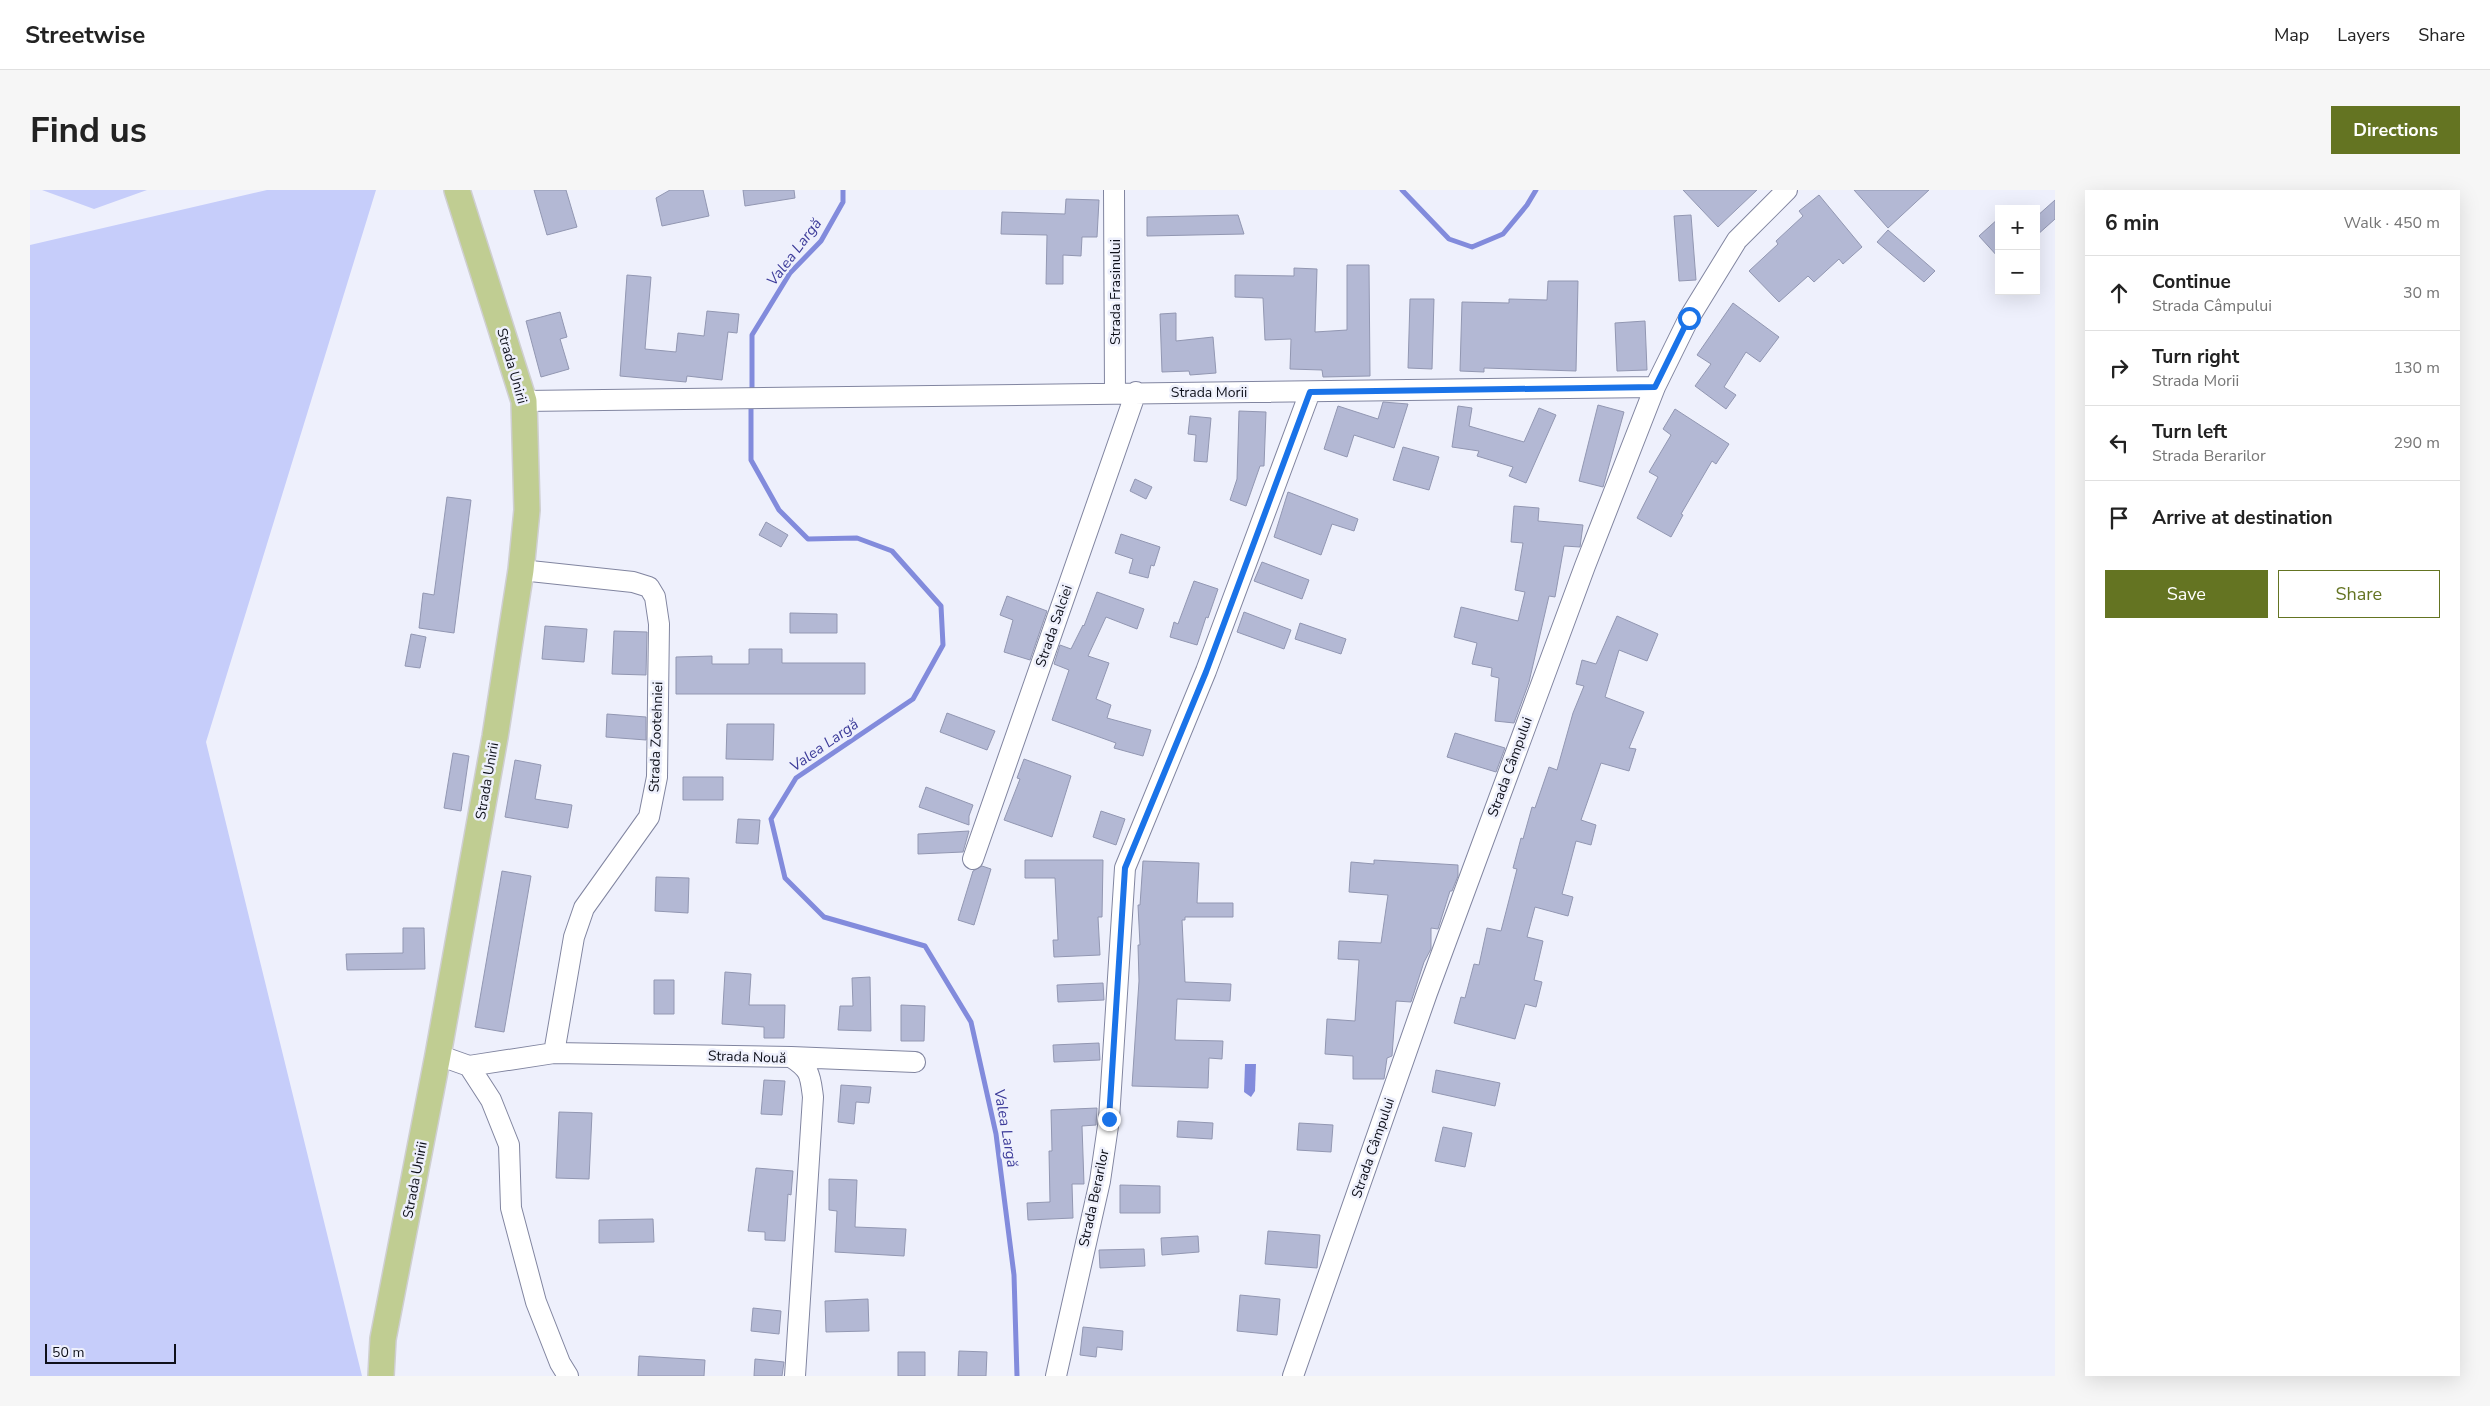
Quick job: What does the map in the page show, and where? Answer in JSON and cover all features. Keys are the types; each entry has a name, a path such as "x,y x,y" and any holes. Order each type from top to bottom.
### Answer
{"main road":[{"name":"Strada Unirii","path":"381,1376 383,1339 438,1055 495,737 522,570 527,510 524,401 458,190"}],"street":[{"name":"Strada Frasinului","path":"1114,190 1115,394"},
{"name":"Strada Câmpului","path":"1293,1376 1430,984 1585,566 1655,387 1689,318 1737,240 1787,190"},
{"name":"Strada Morii","path":"524,401 1655,387"},
{"name":"Strada Salciei","path":"972,859 1136,392"},
{"name":"Strada Berarilor","path":"1056,1376 1100,1180 1109,1119 1125,868 1206,672 1310,392"},
{"name":"Strada Zootehniei","path":"522,570 633,582 649,588 655,596 660,624 657,768 653,803 649,817 584,908 574,937 554,1053"},
{"name":"Strada Nouă","path":"438,1055 469,1066 554,1053 791,1057 805,1066 810,1078 813,1098 795,1376"},
{"path":"791,1057 916,1062"},
{"path":"469,1066 491,1100 508,1146 511,1208 536,1302 560,1363 568,1376"}],"shaded area":[{"path":"42,190 147,190 94,209"},
{"path":"267,190 376,190 206,742 362,1376 30,1376 30,245"}],"water":[{"path":"1245,1064 1256,1064 1255,1091 1251,1097 1244,1092"}],"building":[{"path":"534,190 566,190 577,227 547,235"},
{"path":"670,190 703,190 709,216 662,226 656,198"},
{"path":"743,190 794,190 795,198 745,206"},
{"path":"1683,190 1757,190 1718,227"},
{"path":"1854,190 1929,190 1888,228"},
{"path":"1819,195 1862,247 1843,264 1839,259 1814,282 1808,276 1779,302 1749,271 1778,244 1776,241 1803,216 1799,211"},
{"path":"1066,199 1099,200 1097,237 1082,237 1081,256 1063,255 1063,284 1046,284 1047,235 1001,234 1002,212 1065,214"},
{"path":"2055,200 2055,219 2040,232 2040,213"},
{"path":"1238,215 1244,234 1147,236 1147,217"},
{"path":"1691,215 1696,280 1679,281 1674,216"},
{"path":"1995,222 1995,254 1979,236"},
{"path":"1888,230 1935,271 1924,282 1877,242"},
{"path":"1347,265 1369,265 1370,376 1323,377 1322,370 1290,369 1291,339 1265,340 1263,298 1235,297 1235,275 1294,276 1294,268 1317,269 1315,332 1347,330"},
{"path":"627,275 651,277 645,349 676,352 678,333 704,336 707,311 739,314 737,333 728,332 722,380 687,376 686,382 620,376"},
{"path":"1548,281 1578,281 1576,371 1484,368 1484,372 1460,371 1462,302 1509,303 1509,299 1547,300"},
{"path":"1410,299 1434,299 1432,369 1408,368"},
{"path":"1733,303 1779,337 1760,362 1746,352 1724,387 1736,395 1726,409 1695,386 1711,364 1697,355"},
{"path":"560,312 567,337 560,339 569,369 541,377 526,321"},
{"path":"1176,313 1176,341 1213,337 1216,373 1190,375 1189,371 1162,372 1160,314"},
{"path":"1645,321 1647,370 1617,371 1615,323"},
{"path":"1383,402 1408,404 1394,448 1354,435 1347,457 1324,449 1338,406 1378,419"},
{"path":"1598,405 1624,412 1603,487 1579,481"},
{"path":"1458,406 1472,408 1469,426 1524,442 1539,408 1556,415 1526,483 1509,476 1513,467 1477,456 1479,451 1452,447"},
{"path":"1675,409 1729,444 1716,464 1712,461 1681,514 1683,515 1671,537 1637,518 1658,477 1649,472 1671,435 1663,429"},
{"path":"1239,411 1266,412 1264,466 1260,466 1246,506 1230,500 1237,479"},
{"path":"1190,416 1211,418 1207,462 1194,461 1196,435 1188,434"},
{"path":"1403,447 1439,457 1429,490 1393,480"},
{"path":"1135,479 1152,487 1146,499 1130,491"},
{"path":"1288,492 1358,519 1354,531 1332,524 1321,555 1274,537"},
{"path":"447,497 471,500 454,633 419,628 423,593 434,595"},
{"path":"1514,506 1539,508 1538,521 1583,525 1580,547 1564,546 1555,597 1549,596 1529,682 1514,723 1495,721 1499,678 1491,676 1492,668 1472,664 1477,643 1454,637 1461,607 1518,621 1525,592 1515,590 1523,543 1511,542"},
{"path":"766,522 788,535 781,547 759,535"},
{"path":"1121,534 1160,547 1154,566 1151,565 1148,578 1129,573 1133,559 1115,553"},
{"path":"1262,562 1309,580 1302,599 1254,581"},
{"path":"1194,581 1218,589 1197,645 1170,637 1174,622 1178,624"},
{"path":"1097,592 1144,609 1137,629 1106,617 1088,656 1109,663 1096,699 1111,705 1107,718 1151,730 1143,756 1114,748 1116,743 1052,720 1069,670 1054,664 1060,645 1071,649 1084,626"},
{"path":"1007,596 1047,611 1030,660 1004,652 1013,620 1000,615"},
{"path":"1244,612 1291,630 1284,649 1237,632"},
{"path":"790,613 837,614 837,633 790,633"},
{"path":"1617,616 1658,634 1647,661 1619,650 1605,697 1644,712 1629,748 1636,749 1629,771 1601,763 1581,820 1596,825 1591,845 1576,841 1562,894 1573,897 1568,916 1535,907 1527,937 1543,941 1534,980 1542,982 1536,1007 1525,1004 1515,1039 1454,1023 1461,997 1465,998 1474,964 1479,965 1487,928 1501,931 1517,869 1513,868 1521,838 1523,839 1532,807 1535,808 1549,767 1557,770 1573,713 1584,686 1576,684 1582,660 1596,664"},
{"path":"1300,623 1346,639 1341,654 1295,639"},
{"path":"545,626 587,629 584,662 542,659"},
{"path":"614,631 647,632 646,675 612,674"},
{"path":"411,634 426,637 420,668 405,666"},
{"path":"749,649 782,649 782,663 865,663 865,694 676,694 676,657 712,656 712,664 749,664"},
{"path":"947,713 995,731 987,750 940,732"},
{"path":"607,714 646,717 646,740 606,737"},
{"path":"727,724 774,724 773,760 726,759"},
{"path":"1455,733 1505,748 1496,772 1447,757"},
{"path":"453,753 469,756 461,811 444,808"},
{"path":"1024,759 1071,776 1052,837 1004,820 1020,779 1017,778"},
{"path":"515,760 541,765 535,799 572,805 568,828 505,817"},
{"path":"683,777 723,777 723,800 683,800"},
{"path":"926,787 973,805 969,816 969,825 919,807"},
{"path":"1101,811 1125,819 1116,845 1093,837"},
{"path":"738,819 760,820 758,844 736,843"},
{"path":"969,831 963,852 918,854 918,834"},
{"path":"1025,860 1103,860 1102,917 1098,917 1100,955 1054,957 1053,940 1058,940 1055,878 1025,878"},
{"path":"1374,860 1458,865 1458,876 1452,891 1450,891 1438,929 1431,928 1431,949 1424,962 1411,1002 1396,1001 1392,1056 1387,1058 1384,1079 1353,1079 1353,1056 1325,1054 1327,1019 1355,1021 1359,960 1338,959 1339,941 1381,943 1388,895 1349,892 1351,862 1374,864"},
{"path":"1143,861 1199,863 1197,903 1233,903 1233,917 1185,917 1185,920 1182,920 1185,982 1231,984 1230,1001 1177,999 1175,1040 1223,1041 1222,1059 1209,1058 1208,1088 1132,1086 1139,981 1138,905 1140,905"},
{"path":"982,866 991,869 974,925 958,920 973,871"},
{"path":"502,871 531,876 504,1032 475,1027"},
{"path":"656,877 689,878 688,913 655,911"},
{"path":"403,928 424,928 425,969 347,970 346,954 403,953"},
{"path":"725,972 751,974 749,1005 785,1005 784,1038 764,1038 764,1027 722,1024"},
{"path":"870,977 871,1031 838,1030 840,1006 853,1006 852,978"},
{"path":"654,980 674,980 674,1014 654,1014"},
{"path":"1103,983 1104,1000 1058,1002 1057,985"},
{"path":"901,1005 925,1006 924,1041 901,1041"},
{"path":"1099,1043 1100,1060 1054,1062 1053,1045"},
{"path":"1436,1070 1500,1083 1495,1106 1432,1092"},
{"path":"764,1080 785,1081 782,1115 761,1114"},
{"path":"841,1085 871,1087 869,1103 856,1102 854,1124 838,1122"},
{"path":"1097,1108 1096,1125 1082,1126 1084,1184 1072,1184 1073,1218 1028,1220 1027,1203 1050,1202 1049,1151 1052,1151 1051,1110"},
{"path":"559,1112 592,1113 589,1179 556,1178"},
{"path":"1178,1121 1213,1123 1212,1139 1177,1137"},
{"path":"1299,1123 1333,1125 1331,1152 1297,1150"},
{"path":"1443,1127 1472,1133 1465,1167 1435,1161"},
{"path":"756,1168 793,1171 791,1195 788,1194 785,1241 765,1240 765,1232 748,1231"},
{"path":"829,1179 857,1180 855,1227 906,1229 904,1256 835,1252 837,1211 829,1210"},
{"path":"1120,1185 1160,1186 1160,1213 1120,1213"},
{"path":"653,1219 654,1242 599,1243 599,1220"},
{"path":"1268,1231 1320,1235 1317,1268 1265,1264"},
{"path":"1198,1236 1199,1252 1162,1255 1161,1238"},
{"path":"1144,1249 1145,1266 1100,1268 1099,1250"},
{"path":"1240,1295 1280,1299 1277,1335 1237,1331"},
{"path":"868,1299 869,1331 826,1332 825,1301"},
{"path":"753,1308 781,1311 779,1334 751,1331"},
{"path":"1083,1327 1123,1331 1122,1350 1097,1347 1096,1357 1080,1355"},
{"path":"959,1351 987,1352 986,1376 958,1376"},
{"path":"898,1352 925,1352 925,1376 898,1376"},
{"path":"639,1356 705,1360 704,1376 638,1376"},
{"path":"755,1359 784,1362 782,1376 754,1376"}],"waterway":[{"name":"Valea Largă","path":"752,395 752,335 790,273 821,241 843,202 843,190"},
{"path":"1402,190 1449,239 1472,247 1503,234 1527,205 1536,190"},
{"name":"Valea Largă","path":"751,403 751,460 779,510 808,539 857,538 892,551 941,606 943,645 913,699 796,778 771,819 785,878 824,917 925,946 971,1022 996,1134 1014,1275 1017,1376"}],"route":[{"path":"1109,1119 1114,1065 1125,868 1206,672 1310,392 1655,387 1689,318"}]}
